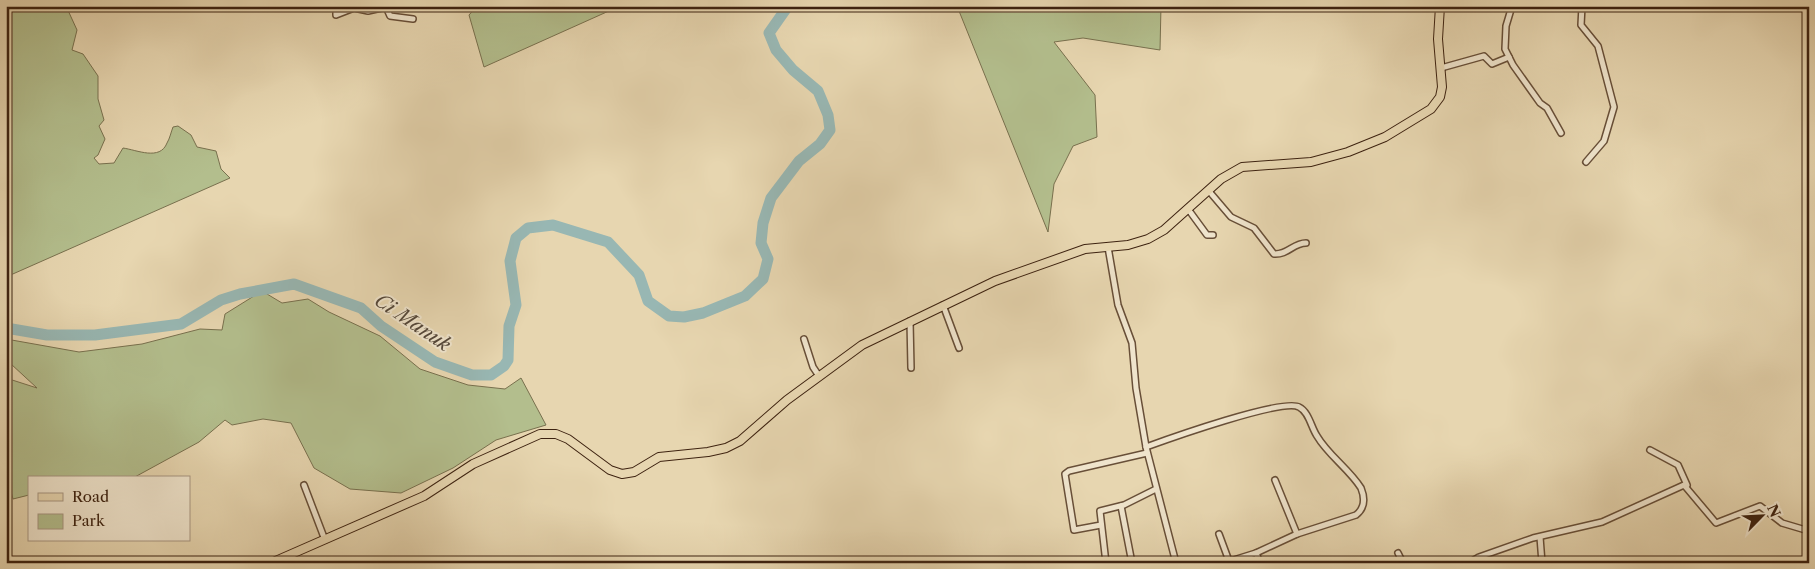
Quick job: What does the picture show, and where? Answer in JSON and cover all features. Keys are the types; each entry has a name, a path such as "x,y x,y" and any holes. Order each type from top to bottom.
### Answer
{"main road":[{"path":"271,563 424,496 473,464 540,434 556,434 568,439 610,470 622,474 634,472 664,456 720,450 740,441 820,376 862,345 943,305 1003,277 1085,249 1128,246 1148,240 1164,230 1208,190 1230,173 1242,167 1311,162 1348,152 1385,137 1435,105 1441,92 1438,39 1440,6"}],"street":[{"path":"336,6 336,15 353,9 365,12 386,7 390,16 413,19"},
{"path":"1512,6 1504,43 1509,57 1540,104 1547,108 1561,133"},
{"path":"1582,6 1581,25 1598,46 1614,107 1604,141 1586,162"},
{"path":"1441,68 1484,56 1492,64 1509,57"},
{"path":"1208,190 1231,216 1248,223 1260,234 1274,254 1285,253 1297,244 1306,243"},
{"path":"1188,209 1207,235 1213,235"},
{"path":"1108,247 1118,305 1132,344 1136,388 1146,450 1176,563"},
{"path":"943,305 959,348"},
{"path":"910,321 911,368"},
{"path":"804,339 813,367 820,376"},
{"path":"1101,525 1074,530 1065,474 1069,471 1146,450 1193,430 1210,427 1272,407 1286,404 1300,407 1324,445 1358,483 1364,495 1363,508 1356,515 1297,534 1256,553 1226,562 1218,534"},
{"path":"1650,450 1678,464 1687,485 1716,523 1760,506 1782,523 1809,531"},
{"path":"1275,480 1297,534"},
{"path":"304,484 325,540"},
{"path":"1469,563 1479,557 1540,537 1602,522 1674,488 1687,485"},
{"path":"1106,563 1100,511 1121,506 1156,488"},
{"path":"1121,506 1132,563"},
{"path":"1540,537 1542,563"},
{"path":"1398,552 1403,563"},
{"path":"1256,553 1260,563"}],"green space":[{"path":"6,6 66,6 77,30 72,50 83,54 98,76 98,99 104,120 99,126 105,139 98,155 94,158 99,164 114,163 123,148 148,153 159,152 167,143 173,127 178,126 191,135 197,147 216,151 221,169 230,178 6,277"},
{"path":"477,6 620,6 484,67 469,15"},
{"path":"957,6 1161,6 1160,50 1083,38 1054,42 1095,95 1097,137 1073,146 1054,184 1048,232"},
{"path":"262,291 282,303 308,299 329,312 380,336 420,369 468,385 505,389 521,378 546,425 496,440 453,468 401,493 350,489 314,468 291,423 263,419 232,425 225,420 199,442 137,476 28,476 28,495 13,499 6,472 6,378 37,388 11,364 6,339 79,352 142,344 200,329 222,330 225,314"}],"waterway":[{"name":"Ci Manuk","path":"6,328 47,335 95,335 181,324 221,300 240,294 294,284 361,308 381,326 435,362 472,375 491,375 504,366 508,360 509,326 516,305 510,261 516,238 528,228 553,225 608,242 639,275 648,301 669,316 684,317 703,313 745,296 763,279 768,259 761,243 763,223 771,198 799,161 820,144 830,130 828,115 818,91 793,70 776,50 769,33 788,6"}]}
